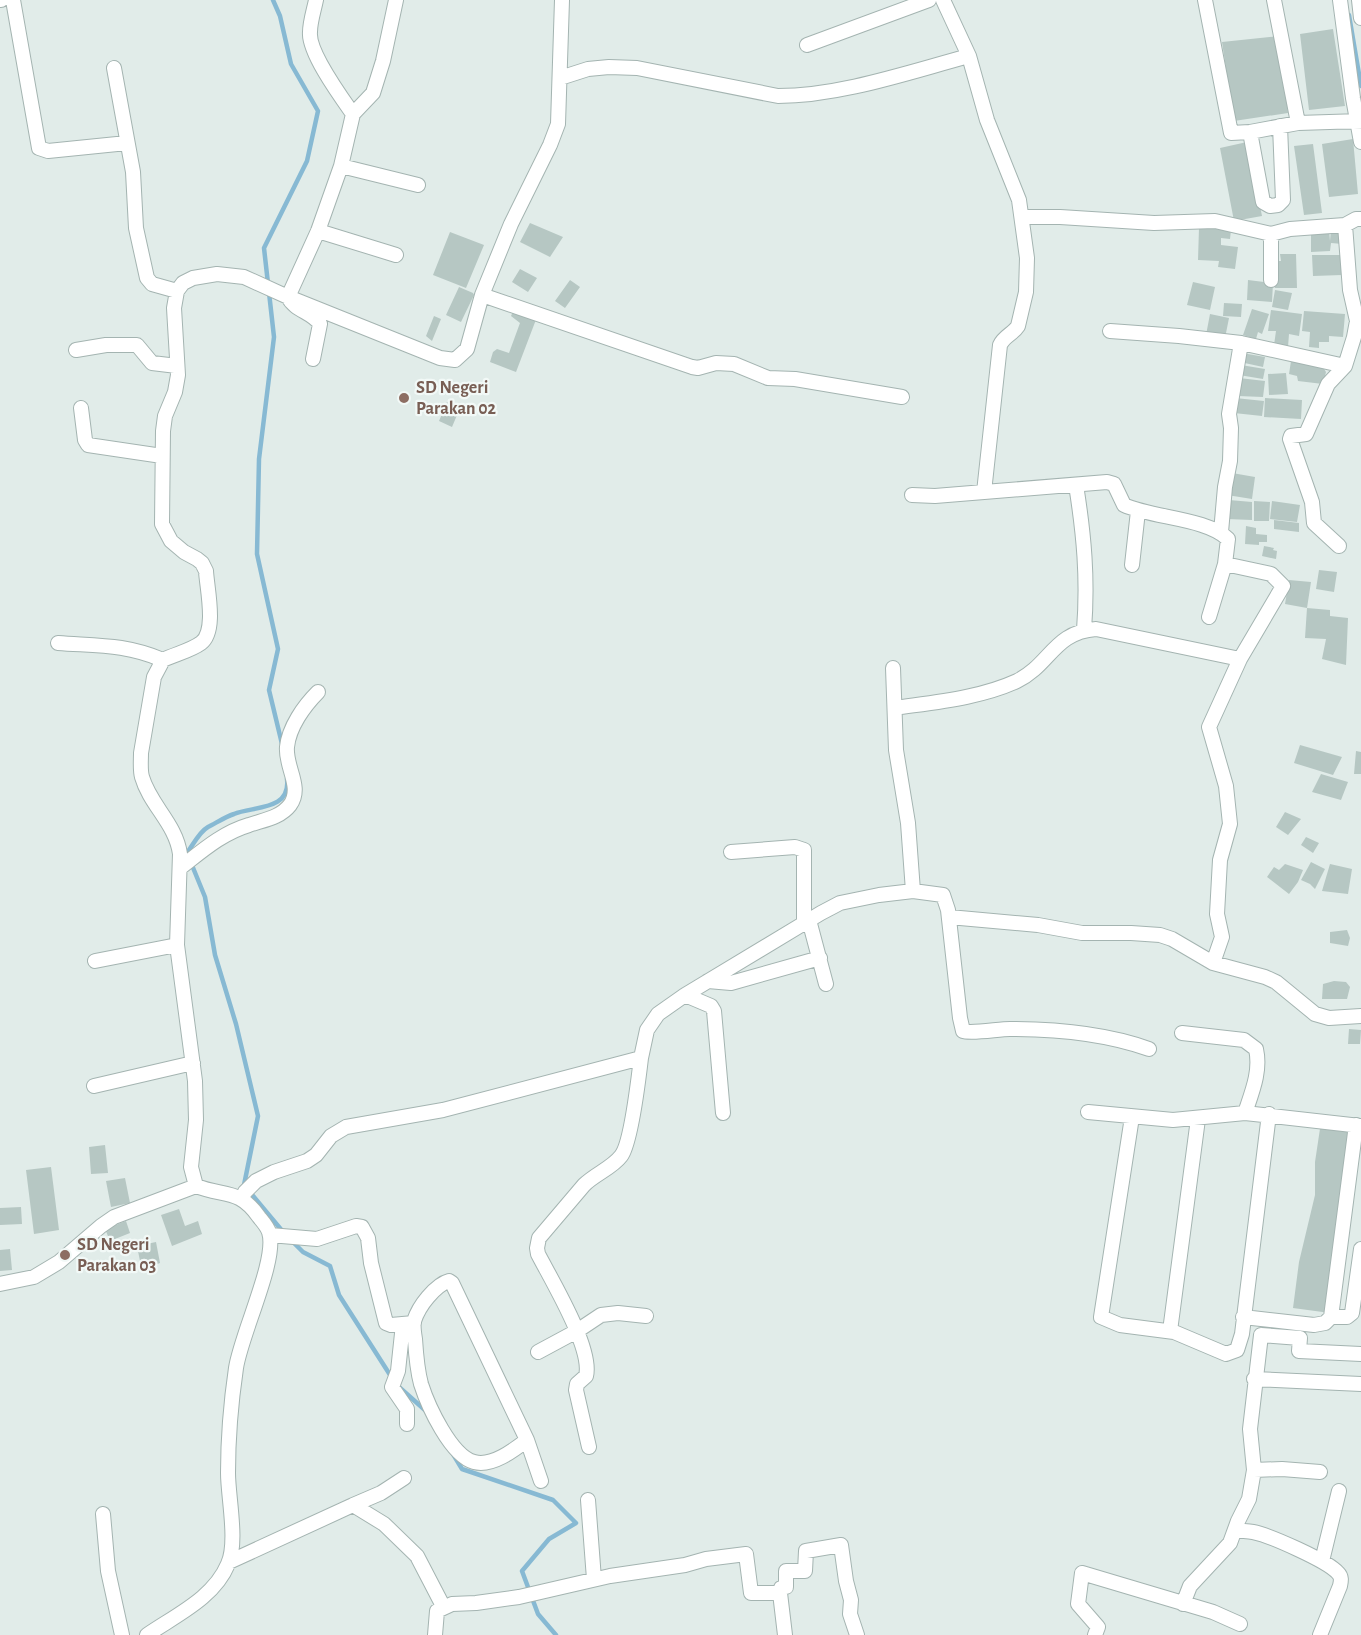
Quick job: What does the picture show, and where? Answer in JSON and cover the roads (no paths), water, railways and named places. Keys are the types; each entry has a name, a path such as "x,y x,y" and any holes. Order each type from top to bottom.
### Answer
{"street":[{"path":"13,0 39,148 48,151 127,143"},
{"path":"316,0 309,33 312,47 339,95 354,114"},
{"path":"282,294 318,231 341,166 354,114 373,93 383,61 396,0"},
{"path":"196,1186 191,1167 196,1120 193,1063 177,945 186,863 174,833 151,797 142,777 141,764 154,677 163,660 204,641 210,628 206,571 202,563 171,541 162,524 162,456 165,416 175,392 177,366 174,308 177,291 183,283 193,278 217,274 244,276 282,294 440,358 455,360 467,349 482,295 511,224 558,124 562,0"},
{"path":"807,45 929,0"},
{"path":"943,0 969,56 987,120 1019,200 1027,258 1026,292 1018,326 1002,339 1000,345 984,492"},
{"path":"1205,0 1231,133 1250,132 1298,123 1359,121"},
{"path":"1274,0 1298,123"},
{"path":"1340,0 1361,142"},
{"path":"1359,0 1361,18"},
{"path":"560,78 588,69 637,68 778,96 794,96 873,82 969,56"},
{"path":"114,68 133,172 136,228 147,278 152,284 177,291"},
{"path":"1250,132 1263,202 1270,206 1278,205 1283,200 1280,126"},
{"path":"341,166 418,185"},
{"path":"1022,217 1154,223 1215,221 1271,234 1290,229 1345,225 1361,219"},
{"path":"1339,546 1314,522 1312,502 1290,439 1292,436 1306,434 1328,384 1345,366 1354,337 1357,321 1350,290 1345,225"},
{"path":"318,231 396,255"},
{"path":"1271,234 1271,280"},
{"path":"282,294 320,324 313,359"},
{"path":"482,295 695,368 722,362 740,365 757,375 768,378 795,379 902,397"},
{"path":"1110,331 1241,343 1345,366"},
{"path":"1221,532 1230,461 1229,414 1241,343"},
{"path":"76,350 106,345 137,345 152,363 177,366"},
{"path":"81,408 88,445 162,456"},
{"path":"912,495 935,496 1107,482 1114,484 1124,505 1138,511 1168,516 1221,532 1228,539 1225,564 1209,617"},
{"path":"1076,485 1086,556 1087,589 1084,630"},
{"path":"1132,565 1138,511"},
{"path":"1213,963 1222,937 1217,914 1220,860 1230,824 1226,786 1209,727 1240,659 1283,586 1271,573 1225,564"},
{"path":"896,708 971,695 1015,681 1031,674 1058,644 1070,635 1084,630 1096,629 1240,659"},
{"path":"58,644 117,646 139,650 163,660"},
{"path":"893,668 896,750 908,815 913,891"},
{"path":"186,863 222,836 283,813 290,805 295,796 287,747 300,714 318,692"},
{"path":"731,852 795,847 804,850 807,922 820,958 826,984"},
{"path":"589,1447 576,1390 577,1384 585,1378 588,1370 577,1331 538,1254 537,1244 539,1238 584,1185 615,1162 624,1151 638,1087 640,1058 647,1030 652,1021 685,994 840,903 861,897 913,891 943,895 946,901 963,1031 967,1033 986,1029 1011,1029 1053,1031 1124,1040 1149,1049"},
{"path":"949,917 1038,925 1082,933 1160,935 1172,939 1213,963 1276,982 1321,1017 1361,1016"},
{"path":"95,961 177,945"},
{"path":"708,981 731,983 820,958"},
{"path":"685,994 711,1006 714,1011 723,1113"},
{"path":"1182,1033 1244,1040 1256,1049 1258,1066 1256,1079 1245,1113"},
{"path":"244,1195 256,1180 307,1161 316,1155 331,1136 346,1127 443,1110 640,1058"},
{"path":"94,1086 193,1063"},
{"path":"1088,1112 1173,1120 1245,1113 1269,1114 1358,1125 1331,1317"},
{"path":"1132,1117 1101,1317 1120,1324 1181,1334 1217,1351 1231,1353 1237,1350 1242,1334 1269,1114"},
{"path":"1170,1331 1198,1119"},
{"path":"0,1284 34,1277 59,1262 114,1217 196,1186 244,1195 274,1235 317,1239 356,1226 362,1227 368,1238 384,1320 388,1324 408,1323"},
{"path":"147,1635 209,1592 229,1562 231,1505 228,1475 229,1437 236,1367 239,1349 272,1249 274,1235"},
{"path":"1244,1317 1314,1325 1324,1323 1331,1317 1350,1316 1358,1295 1361,1249"},
{"path":"407,1424 407,1408 392,1387 398,1371 408,1323 431,1293 442,1283 449,1281 452,1283 527,1440 541,1480"},
{"path":"538,1352 601,1315 618,1313 646,1316"},
{"path":"408,1323 422,1386 432,1409 458,1452 473,1462 487,1463 509,1453 527,1440"},
{"path":"1183,1604 1190,1586 1230,1543 1249,1499 1254,1470 1250,1429 1254,1379 1261,1335 1300,1338 1299,1351 1361,1354"},
{"path":"1254,1379 1361,1384"},
{"path":"1254,1470 1282,1469 1320,1472"},
{"path":"229,1562 381,1493 404,1478"},
{"path":"1322,1561 1339,1491"},
{"path":"588,1500 594,1579"},
{"path":"353,1505 384,1524 417,1556 443,1606"},
{"path":"104,1514 108,1571 122,1635"},
{"path":"1235,1530 1270,1538 1322,1561 1339,1573 1341,1579 1320,1635"},
{"path":"785,1635 780,1593 781,1588 786,1587 786,1571 805,1571 806,1551 841,1545 851,1600 850,1614 857,1635"},
{"path":"435,1635 437,1611 443,1606 519,1597 594,1579 746,1554 751,1593 780,1593"},
{"path":"1095,1635 1098,1627 1078,1604 1082,1573 1226,1617 1240,1624"}],"waterway":[{"path":"273,0 280,16 291,64 318,111 307,161 264,248 274,337 259,459 257,554 278,649 269,690 282,744"},
{"path":"1349,15 1361,86"},
{"path":"284,1233 244,1185 258,1116 236,1024 215,955 205,897 187,853 199,835 208,827 234,814 277,802 287,789 287,779"},
{"path":"292,1241 303,1252 330,1266 339,1295 392,1378"},
{"path":"399,1387 426,1411"},
{"path":"453,1454 462,1469 553,1500 576,1523 549,1539 522,1571 538,1614 556,1635"}],"place":[{"name":"SD Negeri Parakan 02","path":"404,398"},
{"name":"SD Negeri Parakan 03","path":"65,1255"}]}
